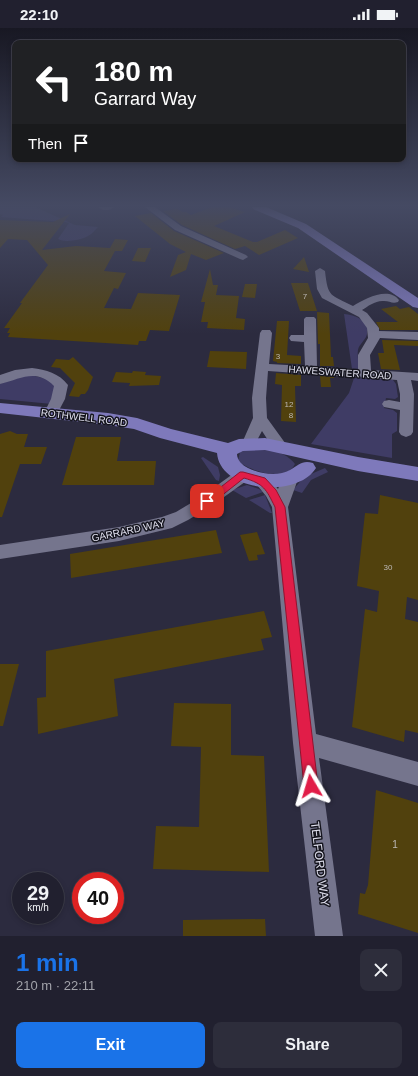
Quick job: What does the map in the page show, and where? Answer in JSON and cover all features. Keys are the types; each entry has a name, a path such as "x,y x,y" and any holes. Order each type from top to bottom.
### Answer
{"main road":[{"path":"337,249 418,304"},
{"name":"ROTHWELL ROAD","path":"0,408 108,419 137,424 166,434 186,444 229,456 252,477"},
{"path":"229,456 239,445 249,443 265,444 358,464 418,474"},
{"path":"286,448 301,456 306,468"},
{"path":"252,477 275,481 290,479 298,475 306,468 324,463 358,464"}],"street":[{"path":"226,249 243,257"},
{"path":"320,271 323,293 333,300 363,315 370,323 374,338 364,355 365,373"},
{"path":"354,310 379,297 389,297 394,300"},
{"path":"310,319 310,370"},
{"path":"249,443 260,418 259,398 266,333"},
{"path":"374,334 418,336"},
{"path":"295,338 310,339"},
{"name":"HAWESWATER ROAD","path":"262,367 418,377"},
{"path":"0,380 9,376 31,372 51,376 61,385 61,390 60,396 51,413"},
{"path":"403,376 407,394 406,432"},
{"path":"389,404 407,407"},
{"path":"260,418 286,448"},
{"name":"TELFORD WAY","path":"252,477 273,493 280,507 305,743 329,936"},
{"name":"GARRARD WAY","path":"0,552 119,534 166,523 182,516 252,477"},
{"name":"TELFORD WAY","path":"280,507 290,479"},
{"path":"305,743 418,774"}],"shaded area":[{"path":"344,314 361,319 368,329 366,336 358,350 359,370 352,369"},
{"path":"27,374 55,381 52,404 0,399 0,384 4,381"},
{"path":"354,378 393,380 396,384 398,397 395,399 386,398 384,408 393,410 397,413 397,431 392,434 392,458 311,444 349,393"},
{"path":"249,449 274,451 291,459 295,464 290,470 284,473 276,474 259,471 238,461 240,452"},
{"path":"203,457 218,467 220,475 219,481 216,480 201,458"},
{"path":"325,468 328,472 311,480 302,493 293,490 304,477"},
{"path":"247,485 263,492 246,498 232,490"},
{"path":"265,495 272,513 249,500"}],"building":[{"path":"35,249 123,249 122,251 115,251 104,271 126,273 118,289 114,288 104,308 131,309 138,293 180,295 169,331 150,330 146,341 139,341 138,345 8,337 10,333 7,333 10,328 4,328 48,265"},
{"path":"137,249 150,249 145,262 132,261"},
{"path":"181,249 216,249 224,253 206,260 191,254 186,270 170,277 178,255 186,252"},
{"path":"250,249 272,249 259,255"},
{"path":"304,257 309,272 293,269"},
{"path":"210,269 213,285 218,285 216,295 239,296 236,318 245,319 244,330 207,328 208,322 201,322 205,302 201,302"},
{"path":"291,283 308,283 317,311 300,311"},
{"path":"245,284 257,284 255,298 242,297"},
{"path":"396,306 400,309 409,307 418,314 418,330 380,330 376,322 398,322 381,309"},
{"path":"317,312 329,313 331,357 333,357 334,366 320,366 320,344 318,344"},
{"path":"277,321 289,321 287,355 301,356 301,364 277,363 273,361"},
{"path":"382,340 418,341 418,346 394,345 400,370 381,369 378,353 384,353"},
{"path":"210,351 247,352 246,369 207,367"},
{"path":"73,357 93,377 88,390 85,394 81,394 79,397 69,396 75,383 60,368 51,367 56,359 69,360"},
{"path":"133,371 146,372 145,375 161,376 159,385 129,386 130,383 112,382 116,372 132,373"},
{"path":"276,373 301,375 301,386 295,386 296,422 281,421 282,385 275,384"},
{"path":"320,376 334,377 330,378 331,387 321,387"},
{"path":"10,431 17,434 28,434 24,447 47,447 41,464 20,464 2,517 0,517 0,434"},
{"path":"76,437 121,437 117,461 156,461 154,485 62,485"},
{"path":"380,495 418,503 418,600 407,597 405,619 418,622 418,733 405,730 404,742 352,727 365,609 377,612 379,591 357,586 365,513 378,514"},
{"path":"216,530 222,553 71,578 70,554"},
{"path":"257,532 265,554 257,555 258,560 249,561 240,535"},
{"path":"264,611 272,637 261,639 264,650 114,679 118,716 38,734 37,698 46,697 46,651"},
{"path":"0,664 19,664 3,726 0,726"},
{"path":"174,703 231,704 231,755 264,756 269,872 153,869 156,826 199,827 201,747 171,746"},
{"path":"376,790 418,803 418,933 358,914 360,893 365,894 368,885"},
{"path":"265,919 266,936 183,936 183,920"}],"route":[{"path":"207,501 243,475 262,480 273,493 280,507 305,743 311,786"}]}
